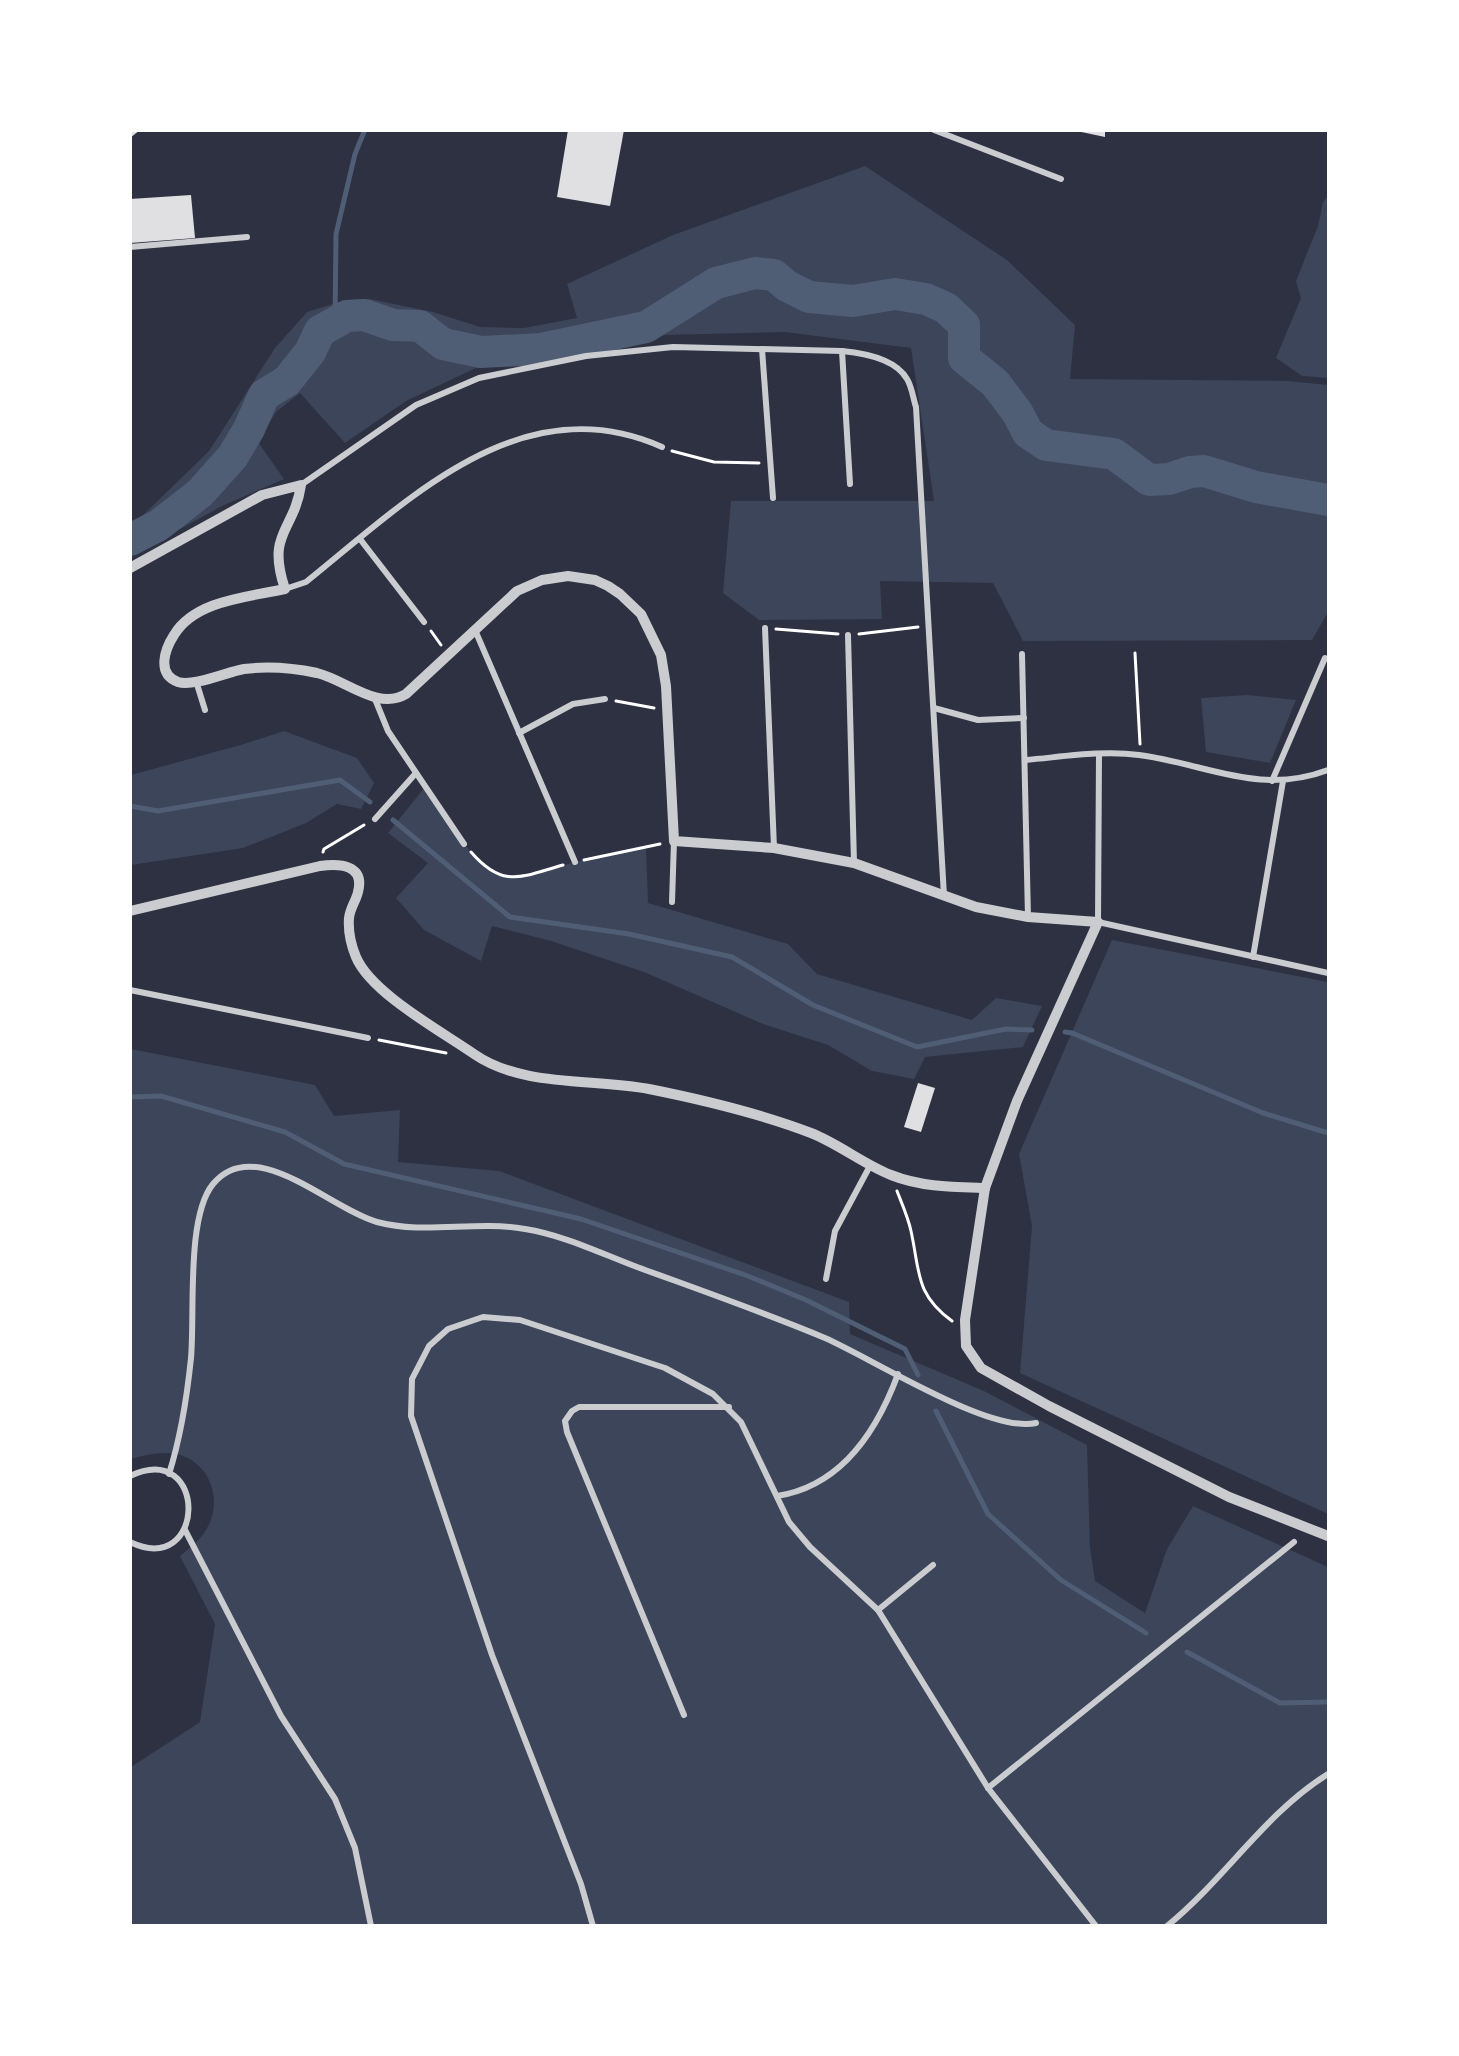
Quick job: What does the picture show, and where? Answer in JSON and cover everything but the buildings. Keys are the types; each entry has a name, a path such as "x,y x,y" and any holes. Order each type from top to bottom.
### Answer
{"street":[{"path":"934,130 1061,179"},
{"path":"130,247 248,237"},
{"path":"130,568 262,495 301,485 416,405 436,394 479,378 544,363 629,350 673,347 842,351 873,356 890,364 907,378 916,407 944,896"},
{"path":"762,349 773,498"},
{"path":"842,351 850,484"},
{"path":"662,447 632,435 601,429 562,430 516,440 451,469 306,582 225,603 198,613 185,621 169,643 164,655 167,672 179,683 243,669 282,668 333,678 375,699 400,698 448,657 506,599 542,580 581,577 595,580 620,594 640,614 655,640 664,670 674,841 672,902"},
{"path":"285,589 279,572 278,551 301,485"},
{"path":"360,539 424,622"},
{"path":"765,628 774,848"},
{"path":"475,630 575,862"},
{"path":"848,635 854,863"},
{"path":"1022,654 1028,917"},
{"path":"1272,781 1325,658"},
{"path":"200,680 205,710"},
{"path":"375,699 388,731 464,844"},
{"path":"519,733 573,704 605,699"},
{"path":"934,708 978,720 1024,718"},
{"path":"1099,754 1098,922 1017,1101 984,1188 964,1330 966,1346 981,1368 1048,1406 1229,1497 1329,1536"},
{"path":"1025,760 1099,754 1141,755 1244,779 1272,781 1282,781 1329,770"},
{"path":"375,819 416,773"},
{"path":"1253,957 1282,781"},
{"path":"674,841 774,848 854,863 976,907 1028,917 1098,922 1329,973"},
{"path":"130,911 320,866 335,864 350,867 358,877 358,894 349,916 350,930 356,956 368,978 483,1060 562,1082 646,1089 772,1119 814,1134 890,1175 925,1185 984,1188"},
{"path":"130,990 368,1038"},
{"path":"826,1279 835,1231 871,1164"},
{"path":"169,1474 184,1415 191,1356 198,1215 207,1193 228,1170 251,1166 276,1170 350,1213 397,1227 430,1228 484,1224 547,1234 766,1314 827,1339 983,1416 1015,1425 1036,1423"},
{"path":"593,1926 581,1884 492,1655 415,1428 410,1404 412,1379 422,1356 438,1337 459,1323 496,1316 520,1320 665,1368 713,1394 729,1407 741,1422 789,1522 810,1547 878,1610 988,1788 1096,1926"},
{"path":"777,1496 806,1488 851,1458 868,1437 882,1414 898,1374"},
{"path":"684,1715 620,1564 567,1432 565,1421 572,1411 579,1407 729,1407"},
{"path":"130,1476 144,1470 158,1470 181,1482 188,1494 190,1519 185,1530 165,1546 153,1548 130,1542"},
{"path":"185,1530 280,1716 335,1799 355,1848 371,1926"},
{"path":"988,1788 1294,1542"},
{"path":"878,1610 933,1565"},
{"path":"1167,1926 1201,1895 1284,1806 1329,1774"}],"path":[{"path":"662,447 714,462 771,463"},
{"path":"424,622 448,657"},
{"path":"1135,653 1141,755"},
{"path":"605,699 667,711"},
{"path":"320,866 324,849 375,819"},
{"path":"464,844 484,867 494,874"},
{"path":"368,1038 449,1054"},
{"path":"890,1175 908,1218 922,1288 937,1310 964,1330"}],"shaded area":[{"path":"865,166 1007,260 1075,325 1070,379 1288,381 1328,385 1328,612 1312,640 1023,641 993,583 880,581 882,619 759,620 723,593 731,501 934,501 911,348 785,332 666,335 480,366 406,401 345,443 300,393 276,412 258,442 284,479 224,505 131,556 130,522 137,521 209,451 275,348 307,312 345,300 370,299 433,312 480,327 524,328 577,318 567,284 673,235"},
{"path":"1328,196 1328,378 1302,376 1276,358 1301,298 1296,281 1318,226 1323,202"},
{"path":"1247,695 1296,700 1270,763 1206,752 1201,698"},
{"path":"284,731 357,758 374,783 361,809 337,804 306,823 243,848 131,865 131,775"},
{"path":"425,787 464,844 484,867 507,878 519,878 575,862 646,847 648,903 788,944 817,974 972,1020 996,998 1042,1006 1023,1047 925,1057 914,1079 872,1071 828,1045 763,1024 644,972 551,941 492,926 481,961 424,930 396,898 428,863 388,833"},
{"path":"1112,940 1328,982 1328,1514 1020,1373 1032,1226 1019,1154"},
{"path":"131,1049 315,1085 334,1116 400,1110 398,1162 499,1171 849,1302 850,1334 984,1391 1087,1445 1090,1548 1095,1581 1145,1613 1167,1549 1193,1506 1328,1567 1328,1925 131,1925 131,1767 200,1722 215,1624 180,1556 199,1539 210,1522 214,1498 207,1476 199,1466 177,1454 160,1453 131,1459"}],"waterway":[{"path":"335,321 336,234 355,154 364,132"},
{"path":"130,540 159,525 200,493 233,456 249,429 264,395 287,381 310,352 320,331 347,316 364,315 393,325 420,326 443,344 481,352 541,349 646,327 716,283 755,273 774,275 787,286 809,297 853,301 895,294 926,299 946,308 964,325 964,358 995,383 1017,412 1028,433 1046,445 1114,454 1149,480 1169,479 1190,472 1204,471 1256,487 1328,500"},
{"path":"130,806 158,811 340,780 370,802"},
{"path":"393,820 510,917 629,934 732,957 813,1005 917,1047 1006,1029 1032,1030"},
{"path":"1065,1032 1263,1113 1328,1133"},
{"path":"130,1097 161,1096 285,1132 344,1164 581,1219 748,1276 806,1300 905,1349 918,1375"},
{"path":"936,1411 988,1514 1061,1580 1146,1633"},
{"path":"1187,1652 1280,1703 1328,1702"}]}
